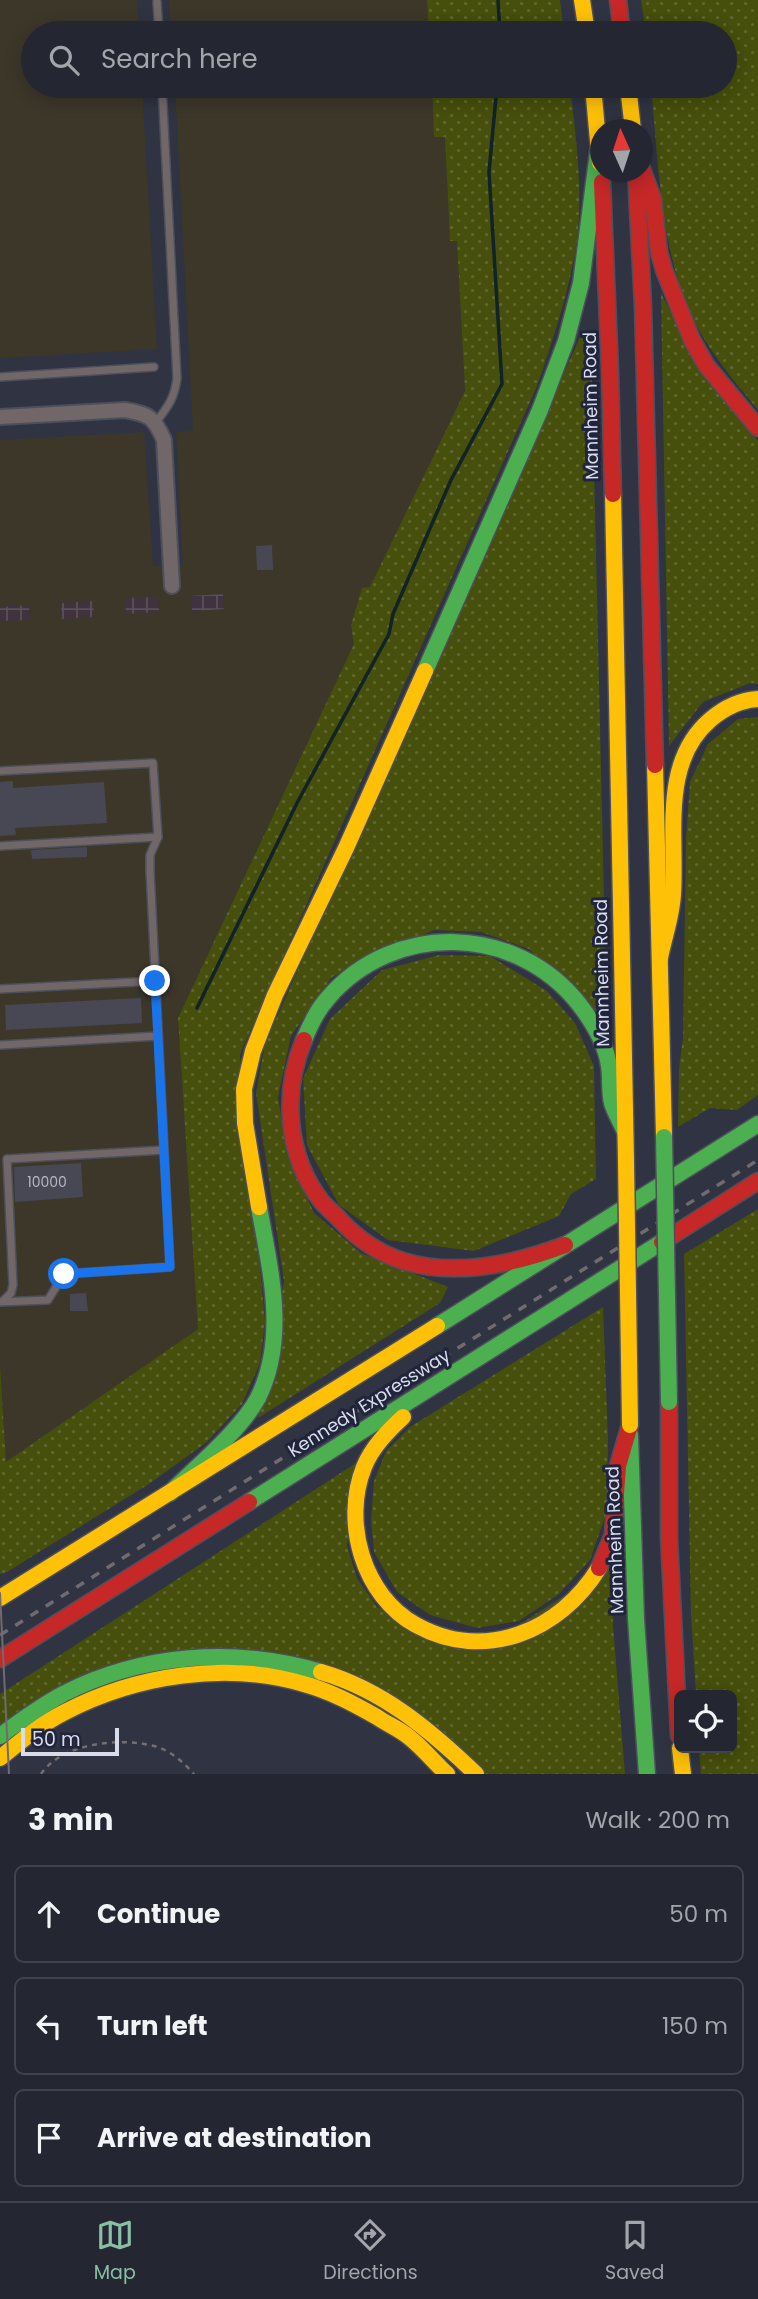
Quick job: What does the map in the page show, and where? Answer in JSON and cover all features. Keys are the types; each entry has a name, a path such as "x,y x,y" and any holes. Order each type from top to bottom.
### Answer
{"main road":[{"path":"582,0 585,21"},
{"path":"618,0 621,21"},
{"name":"Mannheim Road","path":"594,98 596,119"},
{"path":"629,98 632,119"},
{"path":"170,1493 231,1433 257,1399 270,1366 276,1325 272,1280 245,1122 244,1089 253,1051 275,995 346,848 540,410 566,341 581,283 594,182"},
{"name":"Mannheim Road","path":"602,182 610,370 630,1425 636,1619 647,1774"},
{"path":"637,182 643,306 664,1137 670,1549 677,1690"},
{"path":"647,182 653,199 664,270 692,340 706,365 758,428"},
{"path":"660,958 673,898 674,803 680,768 691,742 711,718 730,705 758,699"},
{"path":"565,1245 537,1257 516,1262 449,1266 414,1263 383,1254 352,1233 320,1199 300,1165 292,1132 289,1088 302,1042 326,999 355,973 386,953 423,944 458,942 489,945 518,955 542,968 558,981 591,1021 608,1059 612,1102 625,1132"},
{"name":"Kennedy Expressway","path":"5,1593 170,1493 757,1123"},
{"name":"Kennedy Expressway","path":"0,1659 758,1181"},
{"path":"503,1341 402,1418 372,1451 363,1469 357,1491 355,1521 359,1549 381,1594 415,1625 464,1641 494,1641 516,1637 539,1628 559,1615 590,1583 614,1537 618,1465 630,1425"},
{"path":"0,1736 30,1712 95,1678 151,1661 185,1657 250,1658 308,1669 356,1685 421,1724 476,1774"},
{"path":"0,1758 20,1739 55,1716 97,1695 154,1679 192,1674 227,1674 296,1682 353,1703 409,1737 447,1774"},
{"path":"681,1753 683,1774"}],"street":[{"path":"0,417 125,410 140,412 156,422 164,440 172,586"}],"lane":[{"path":"157,2 158,21"},
{"path":"156,422 171,405 177,378 163,98"},
{"path":"0,377 154,367"},
{"path":"0,771 153,763 158,836 150,855 170,1267 64,1274 48,1300 1,1302"},
{"path":"0,846 158,836"},
{"path":"0,989 155,981"},
{"path":"1,1045 158,1036"},
{"path":"1,1302 11,1293 13,1285 7,1159 164,1150"}],"path":[{"path":"41,1774 55,1760 73,1749 131,1742 156,1746 180,1759 194,1774"}],"shaded area":[{"path":"0,0 137,0 138,21 21,21 21,98 143,98 157,349 0,358"},
{"path":"169,0 427,0 428,21 170,21"},
{"path":"176,98 432,98 434,136 445,137 450,240 457,240 465,391 370,587 362,588 351,625 354,644 178,1018 198,1329 6,1463 0,1365 0,621 30,619 29,605 0,607 0,440 144,432 153,566 183,565 176,432 193,430"},
{"path":"223,594 224,609 192,611 191,596"},
{"path":"158,597 159,612 126,614 125,598"},
{"path":"93,601 94,617 62,619 61,603"},
{"path":"29,605 30,620 0,621 0,607"}],"green space":[{"path":"427,0 560,0 563,21 428,21"},
{"path":"641,0 758,0 758,410 703,337 678,280 664,215 652,98 737,98 737,21 644,21"},
{"path":"432,98 571,98 579,187 576,247 564,300 537,386 240,1054 265,1321 260,1363 242,1404 207,1442 149,1484 0,1574 0,1365 6,1462 198,1329 178,1018 354,644 351,625 362,588 370,587 465,391 457,241 450,241 445,137 434,137"},
{"path":"661,293 702,371 758,441 758,684 750,683 703,702 669,746"},
{"path":"581,335 591,336 607,1028 529,949 481,932 434,930 332,977 291,1036 278,1097 288,1156 314,1213 361,1253 448,1287 440,1303 258,1418 284,1281 256,1093 265,1044"},
{"path":"758,717 758,1095 737,1110 710,1108 678,1127 690,782 708,744 738,719"},
{"path":"439,955 490,956 547,991 575,1023 594,1066 596,1179 571,1194 559,1216 474,1251 388,1240 339,1205 307,1145 303,1079 330,1019 382,970"},
{"path":"758,1209 758,1774 701,1774 699,1753 737,1753 737,1690 696,1690 691,1615 684,1254"},
{"path":"603,1307 608,1439 607,1511 590,1560 559,1594 519,1621 477,1628 430,1615 397,1592 374,1552 371,1520 374,1481 386,1451 410,1427"},
{"path":"356,1463 347,1546 357,1578 377,1607 478,1651 610,1566 625,1774 483,1774 258,1653 0,1726 0,1694"}],"building":[{"path":"272,545 273,570 257,570 256,546"},
{"path":"13,781 13,788 104,782 107,823 15,828 16,835 0,836 0,782"},
{"path":"87,847 87,857 32,859 31,850"},
{"path":"141,998 142,1023 6,1030 5,1005"},
{"path":"81,1163 83,1197 15,1202 14,1167"},
{"path":"86,1293 88,1311 70,1311 70,1294"}],"waterway":[{"path":"498,0 499,21"},
{"path":"197,1008 297,803 389,634 393,614 451,480 502,384 489,172 496,98"}],"tram line":[{"path":"0,1593 9,1774"}],"railway":[{"path":"0,1635 758,1160"}],"traffic: fast":[{"path":"425,671 540,410 566,341 581,283 594,182"},
{"path":"304,1040 314,1018 328,998 355,973 386,955 420,945 455,942 489,947 522,958 553,978 579,1004 605,1049 612,1103 625,1132"},
{"path":"437,1326 758,1124"},
{"path":"664,1137 669,1402"},
{"path":"170,1493 240,1423 258,1398 267,1375 272,1351 274,1303 259,1207"},
{"path":"249,1502 662,1242"},
{"path":"630,1435 636,1619 647,1774"},
{"path":"0,1736 63,1694 94,1680 157,1662 190,1658 256,1659 321,1672"}],"traffic: slow":[{"path":"582,0 585,21"},
{"path":"594,98 596,119"},
{"path":"629,98 632,119"},
{"path":"613,494 626,1161"},
{"path":"259,1207 245,1123 244,1089 253,1051 275,995 346,848 425,671"},
{"path":"660,958 672,902 674,802 684,757 694,737 715,716 738,703 758,699"},
{"path":"655,765 664,1137"},
{"path":"626,1161 630,1425"},
{"path":"0,1598 437,1326"},
{"path":"403,1417 381,1440 367,1460 358,1488 355,1511 357,1534 370,1577 382,1596 398,1612 416,1625 442,1636 468,1641 494,1640 519,1634 542,1624 564,1609 583,1590 599,1568"},
{"path":"321,1672 365,1689 404,1713 476,1774"},
{"path":"0,1758 31,1733 92,1699 152,1681 213,1673 244,1673 304,1684 351,1703 405,1734 447,1774"},
{"path":"681,1753 683,1774"}],"traffic: jam":[{"path":"618,0 621,21"},
{"path":"602,182 613,494"},
{"path":"637,182 643,306 655,765"},
{"path":"647,182 653,199 659,252 664,270 692,340 706,365 758,428"},
{"path":"304,1040 292,1081 291,1102 291,1123 301,1165 322,1202 362,1240 403,1261 443,1268 505,1263 565,1245"},
{"path":"662,1242 758,1181"},
{"path":"669,1402 669,1537 677,1690"},
{"path":"599,1568 613,1535 618,1466 630,1425"},
{"path":"0,1659 249,1502"}],"route":[{"path":"64,1274 170,1267 155,981"}]}
